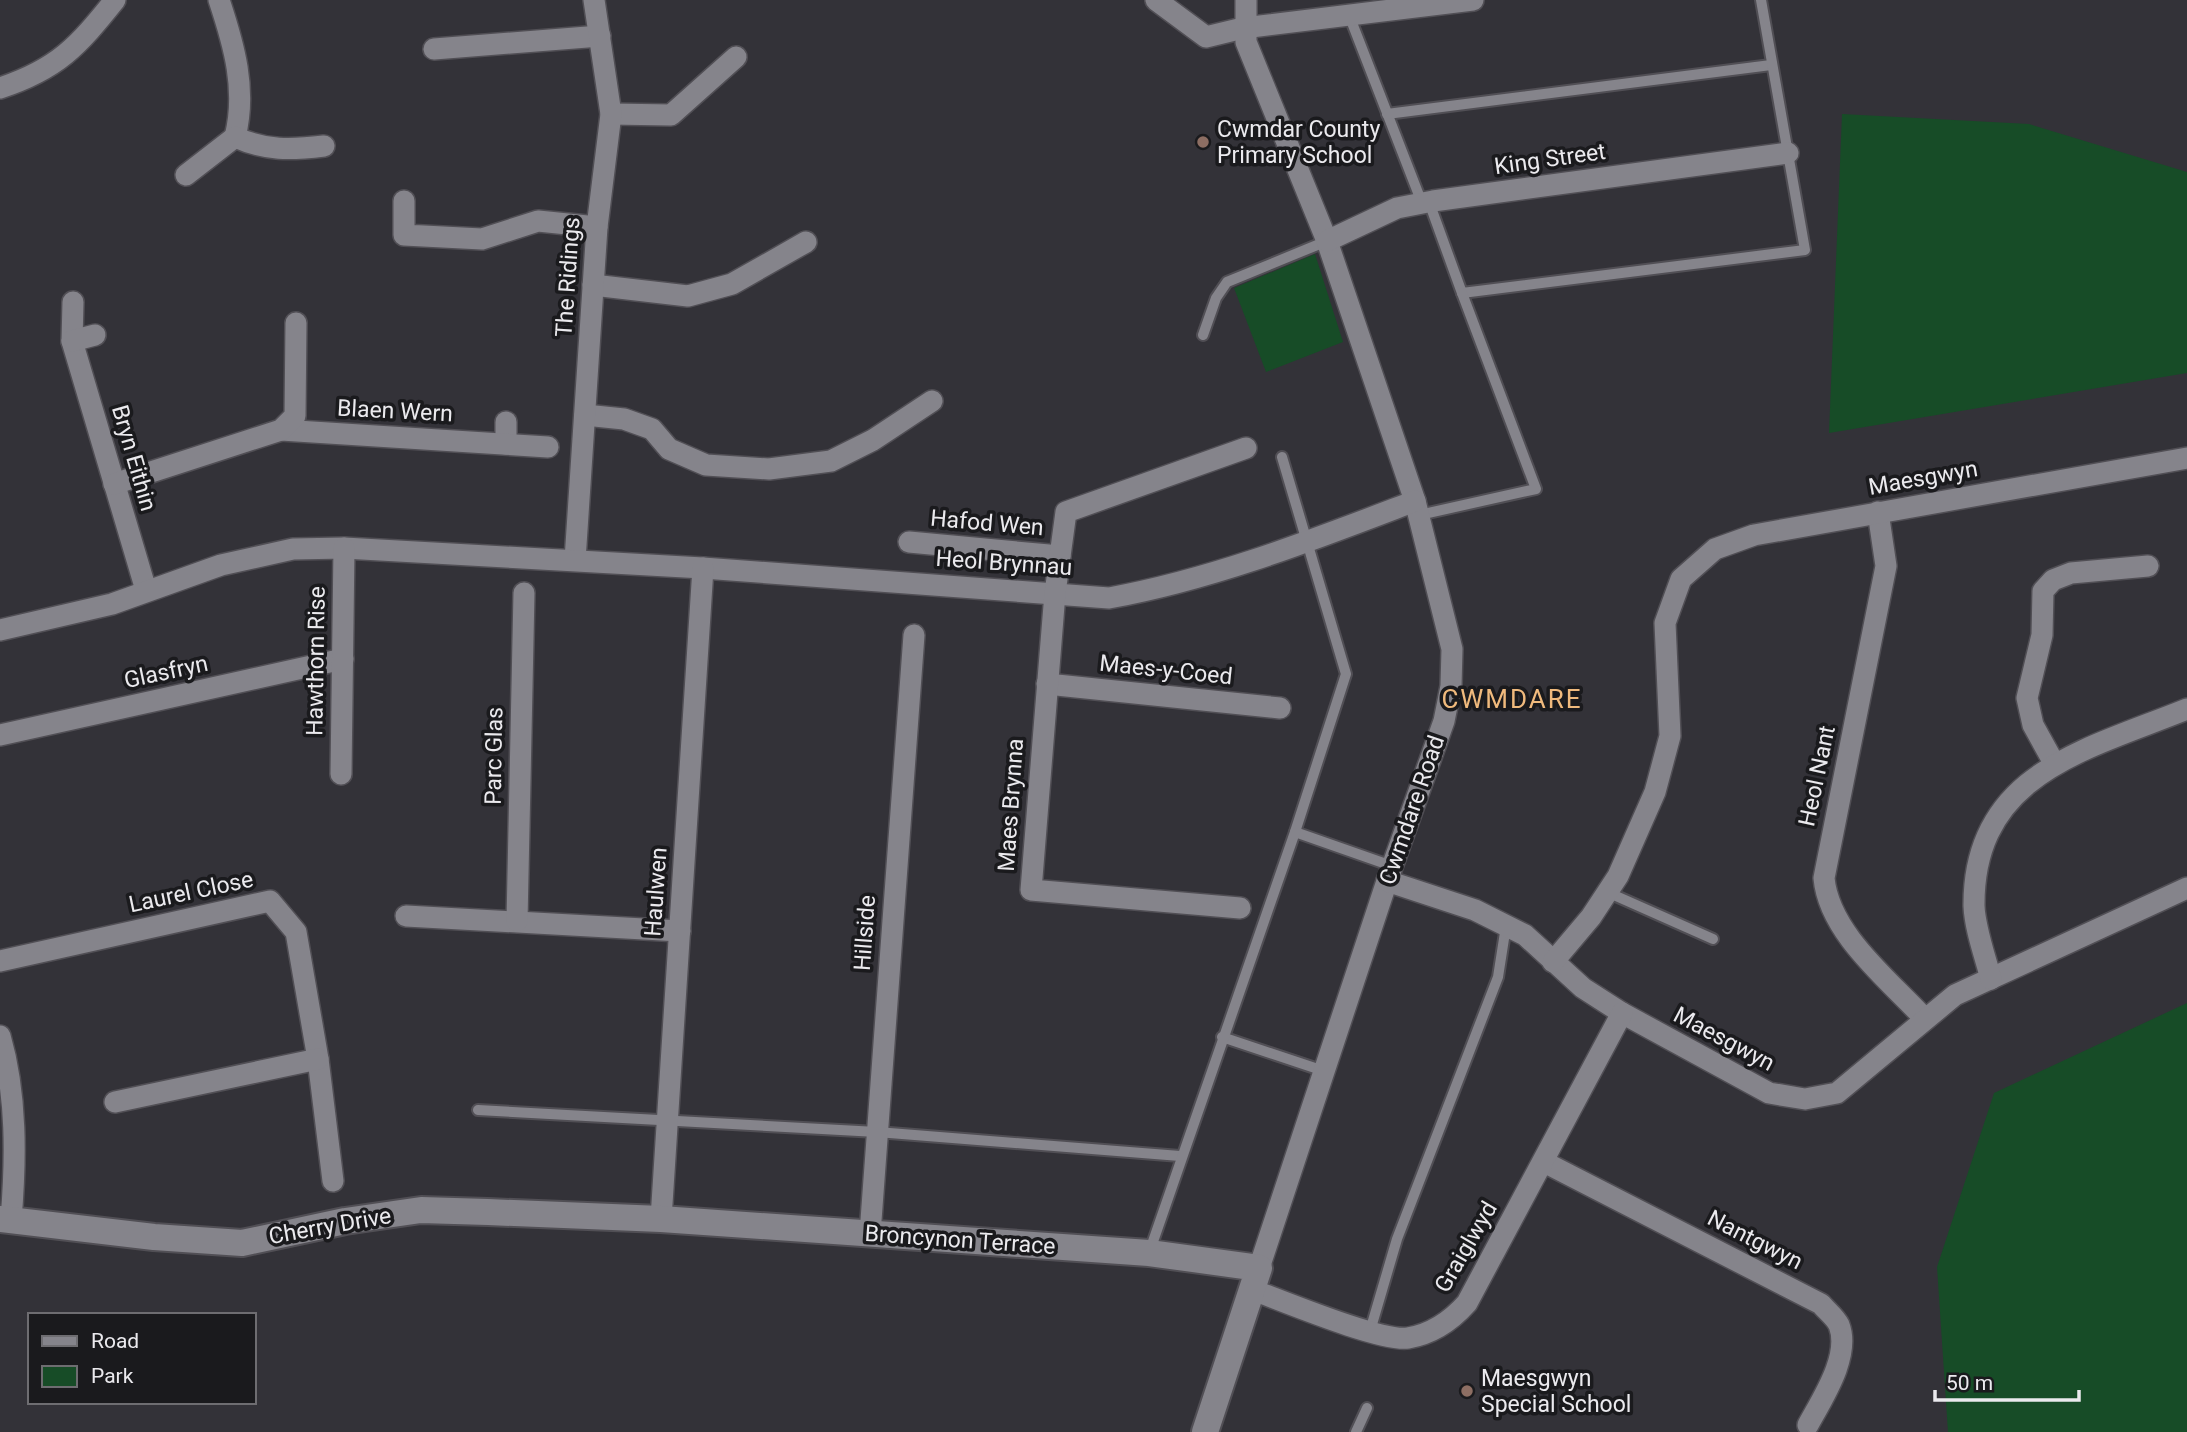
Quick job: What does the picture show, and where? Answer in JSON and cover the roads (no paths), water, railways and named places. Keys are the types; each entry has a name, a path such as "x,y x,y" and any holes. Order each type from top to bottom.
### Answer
{"street":[{"path":"0,88 34,77 78,47 115,0"},
{"path":"186,175 235,137 240,116 237,55 219,0"},
{"name":"The Ridings","path":"575,560 597,227 611,114 594,0"},
{"path":"1156,0 1206,37 1244,27 1474,0"},
{"name":"Cwmdare Road","path":"1205,1432 1389,873 1444,721 1451,687 1452,649 1417,508 1327,241 1252,63 1244,27 1246,0"},
{"path":"434,49 600,36"},
{"path":"611,114 671,115 736,57"},
{"path":"235,137 258,147 285,150 324,146"},
{"name":"King Street","path":"1327,241 1397,208 1788,153"},
{"path":"404,201 404,235 482,239 538,221 597,227"},
{"path":"593,285 688,296 732,284 806,242"},
{"name":"Bryn Eithin","path":"73,302 72,341 146,590"},
{"path":"281,430 295,416 296,323"},
{"path":"72,341 95,335"},
{"path":"585,415 624,419 652,429 668,449 705,465 769,469 831,461 873,440 932,401"},
{"path":"506,422 506,444"},
{"name":"Blaen Wern","path":"114,484 281,430 548,447"},
{"path":"1047,684 1066,512 1247,448"},
{"name":"Maesgwyn","path":"1607,892 1656,792 1670,736 1665,623 1681,579 1715,549 1754,535 2187,458"},
{"name":"Heol Brynnau","path":"0,630 112,604 233,562 293,549 344,548 575,560 1109,598 1170,587 1417,508"},
{"name":"Heol Nant","path":"1878,512 1886,566 1885,578 1824,878 1825,897 1832,914 1846,934 1924,1018"},
{"name":"Hafod Wen","path":"909,542 1060,556"},
{"name":"Hawthorn Rise","path":"341,774 344,548"},
{"path":"2054,763 2033,725 2027,698 2042,635 2043,591 2053,580 2070,572 2148,566"},
{"name":"Haulwen","path":"661,1219 703,568"},
{"name":"Parc Glas","path":"516,921 524,593"},
{"name":"Hillside","path":"870,1234 914,635"},
{"name":"Glasfryn","path":"0,735 343,659"},
{"name":"Maes-y-Coed","path":"1047,684 1280,708"},
{"name":"Maes Brynna","path":"1047,684 1031,890 1240,908"},
{"path":"1991,979 1974,909 1976,870 1986,833 2011,799 2054,763 2187,709"},
{"name":"Maesgwyn","path":"1389,873 1475,910 1525,936 1583,988 1622,1013 1769,1093 1805,1099 1837,1093 1892,1049 1924,1018 1955,995 2187,888"},
{"path":"1553,962 1591,917 1607,892"},
{"name":"Laurel Close","path":"0,961 270,901 296,932 318,1059 333,1181"},
{"path":"407,916 680,931"},
{"name":"Graiglwyd","path":"1256,1279 1370,1331 1407,1338 1450,1322 1467,1303 1622,1013"},
{"path":"0,1036 7,1061 16,1158 6,1219"},
{"path":"115,1102 318,1059"},
{"name":"Nantgwyn","path":"1544,1162 1821,1304 1839,1324 1842,1347 1828,1387 1808,1425"},
{"name":"Cherry Drive","path":"6,1219 154,1237 242,1243 345,1221 421,1210 661,1219"},
{"name":"Broncynon Terrace","path":"661,1219 1149,1252 1256,1279"}],"lane":[{"path":"1462,293 1805,250 1761,0"},
{"path":"1349,15 1462,293 1536,489 1417,508"},
{"path":"1387,114 1771,65"},
{"path":"1203,335 1216,299 1227,282 1327,241"},
{"path":"1149,1252 1180,1156 1295,832 1346,674 1309,541 1282,457"},
{"path":"1295,832 1389,873"},
{"path":"1607,892 1713,939"},
{"path":"1370,1331 1397,1239 1498,977 1506,926"},
{"path":"1222,1037 1324,1071"},
{"path":"478,1110 877,1132 1180,1156"},
{"path":"1356,1432 1367,1408"}],"place":[{"name":"Cwmdar County Primary School","path":"1203,142"},
{"name":"Maesgwyn Special School","path":"1467,1391"}],"district":[{"name":"CWMDARE","path":"1512,699"}]}
